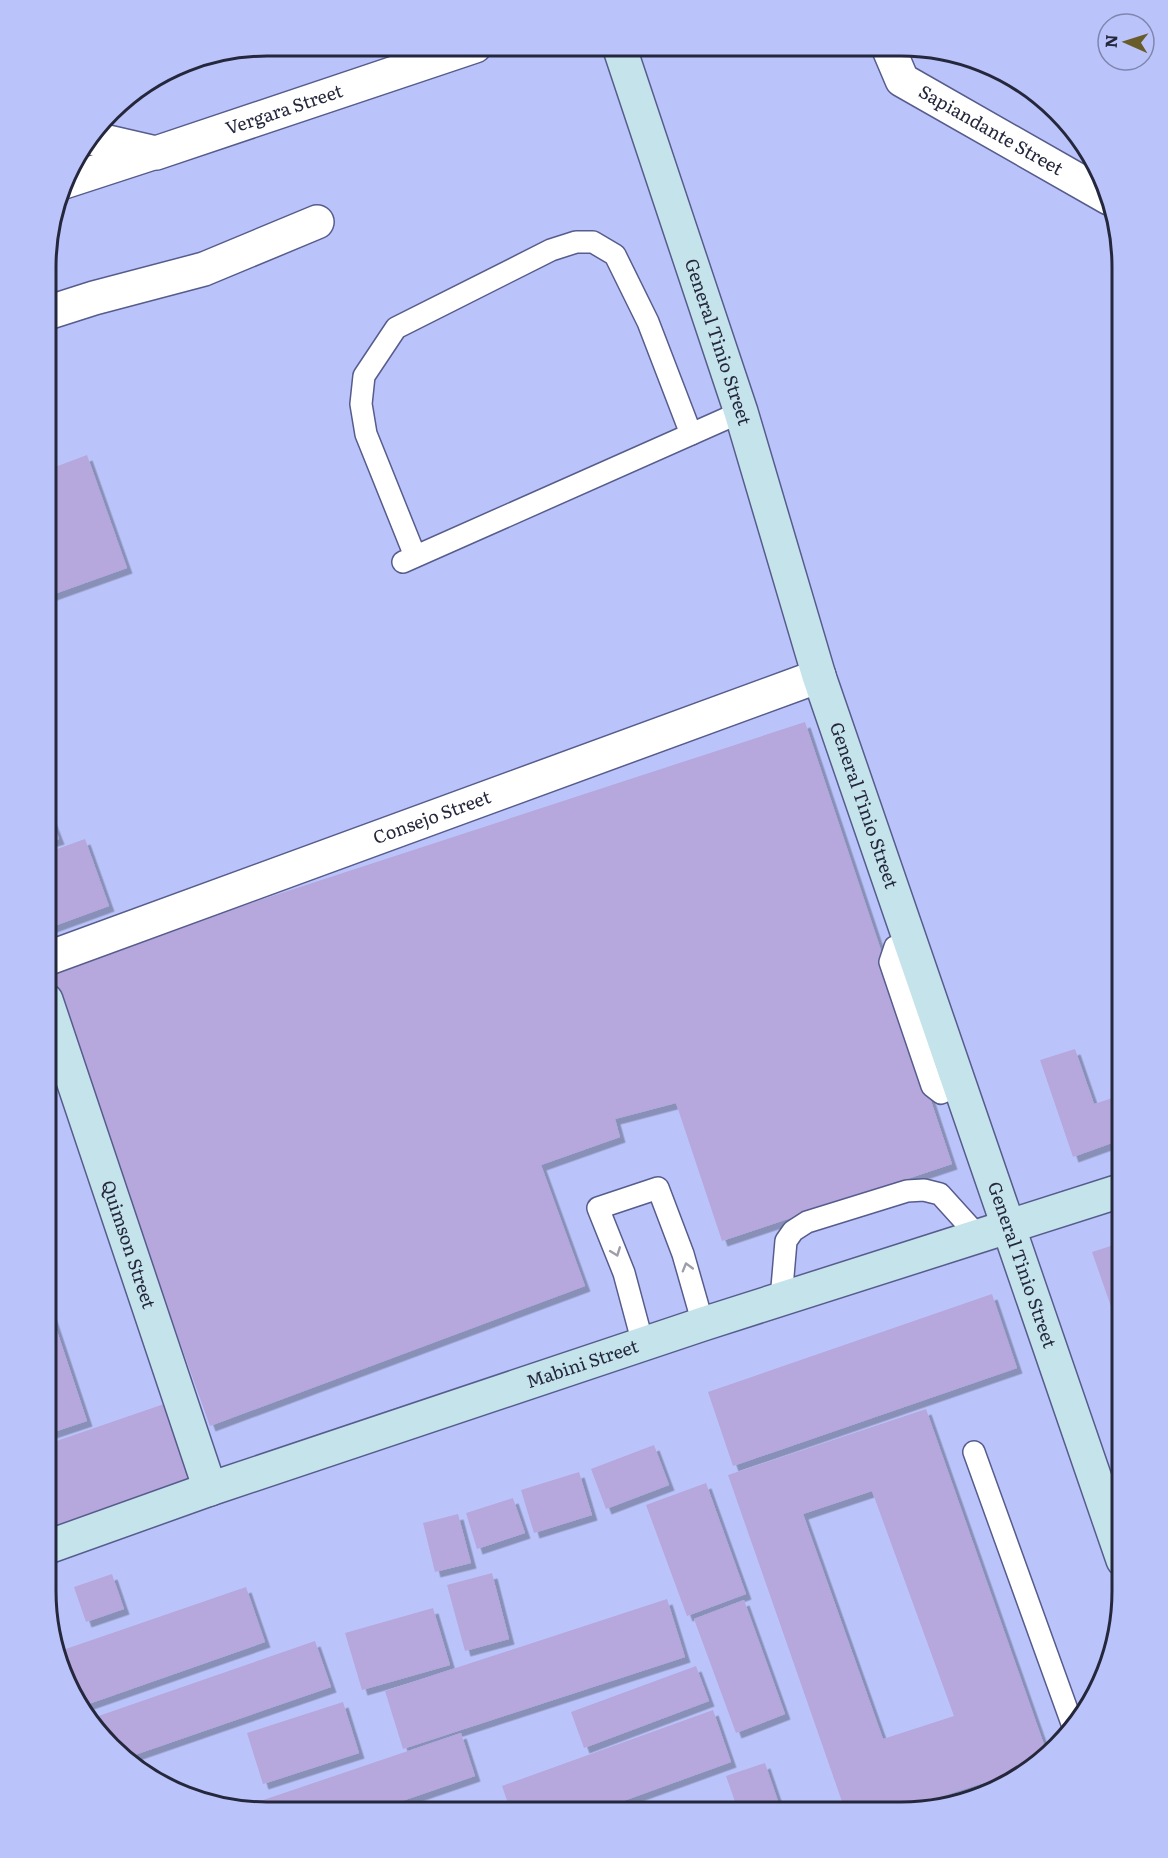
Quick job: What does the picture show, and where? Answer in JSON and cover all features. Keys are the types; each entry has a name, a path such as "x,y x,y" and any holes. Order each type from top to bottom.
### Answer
{"street":[{"name":"Vergara Street","path":"75,179 445,56"},
{"name":"General Tinio Street","path":"622,56 741,412 819,676 958,1085 992,1232 1112,1535"},
{"name":"Sapiandante Street","path":"892,56 902,80 1098,192"},
{"path":"98,140 156,153"},
{"path":"56,310 204,269 317,222"},
{"name":"Consejo Street","path":"56,955 819,676"},
{"name":"Quimson Street","path":"56,1030 210,1490"},
{"name":"Mabini Street","path":"56,1544 703,1324 1112,1194"}],"lane":[{"path":"691,434 648,322 615,255 593,242 576,242 551,250 396,328 364,376 361,404 366,434 409,559 741,412"},
{"path":"643,1344 624,1273 598,1208 658,1188 683,1254 703,1324"},
{"path":"781,1299 786,1241 793,1231 807,1222 907,1191 924,1190 940,1194 992,1232"},
{"path":"974,1452 1070,1718"}],"building":[{"path":"87,455 127,568 56,593 56,467"},
{"path":"805,722 952,1164 722,1241 676,1103 615,1119 620,1137 541,1165 585,1286 210,1426 56,998 56,967"},
{"path":"85,839 109,906 56,925 56,849"},
{"path":"1075,1049 1094,1104 1112,1098 1112,1143 1073,1157 1040,1060"},
{"path":"1112,1246 1112,1309 1092,1252"},
{"path":"992,1294 1017,1368 733,1466 708,1392"},
{"path":"56,1328 87,1421 56,1431"},
{"path":"164,1404 191,1485 56,1532 56,1441"},
{"path":"926,1409 1045,1746 1019,1767 1001,1777 926,1801 842,1802 728,1475","holes":["872,1491 954,1716 883,1739 803,1514"]},
{"path":"654,1445 669,1485 606,1509 591,1469"},
{"path":"579,1472 592,1515 534,1533 521,1490"},
{"path":"706,1483 746,1594 687,1616 646,1505"},
{"path":"513,1498 525,1533 477,1549 466,1513"},
{"path":"458,1514 471,1563 435,1572 423,1523"},
{"path":"492,1573 509,1639 465,1651 447,1585"},
{"path":"112,1574 124,1609 86,1622 74,1587"},
{"path":"246,1587 265,1642 88,1704 77,1685 64,1650"},
{"path":"667,1599 685,1657 403,1749 385,1691"},
{"path":"744,1600 785,1714 736,1733 694,1619"},
{"path":"433,1608 450,1665 362,1690 345,1633"},
{"path":"315,1641 331,1687 134,1755 117,1741 97,1717"},
{"path":"696,1666 709,1701 584,1748 571,1712"},
{"path":"343,1702 359,1753 263,1784 247,1733"},
{"path":"713,1710 731,1762 621,1802 508,1802 502,1786"},
{"path":"461,1733 475,1776 399,1802 258,1802"},
{"path":"765,1763 778,1802 735,1802 726,1776"}]}
